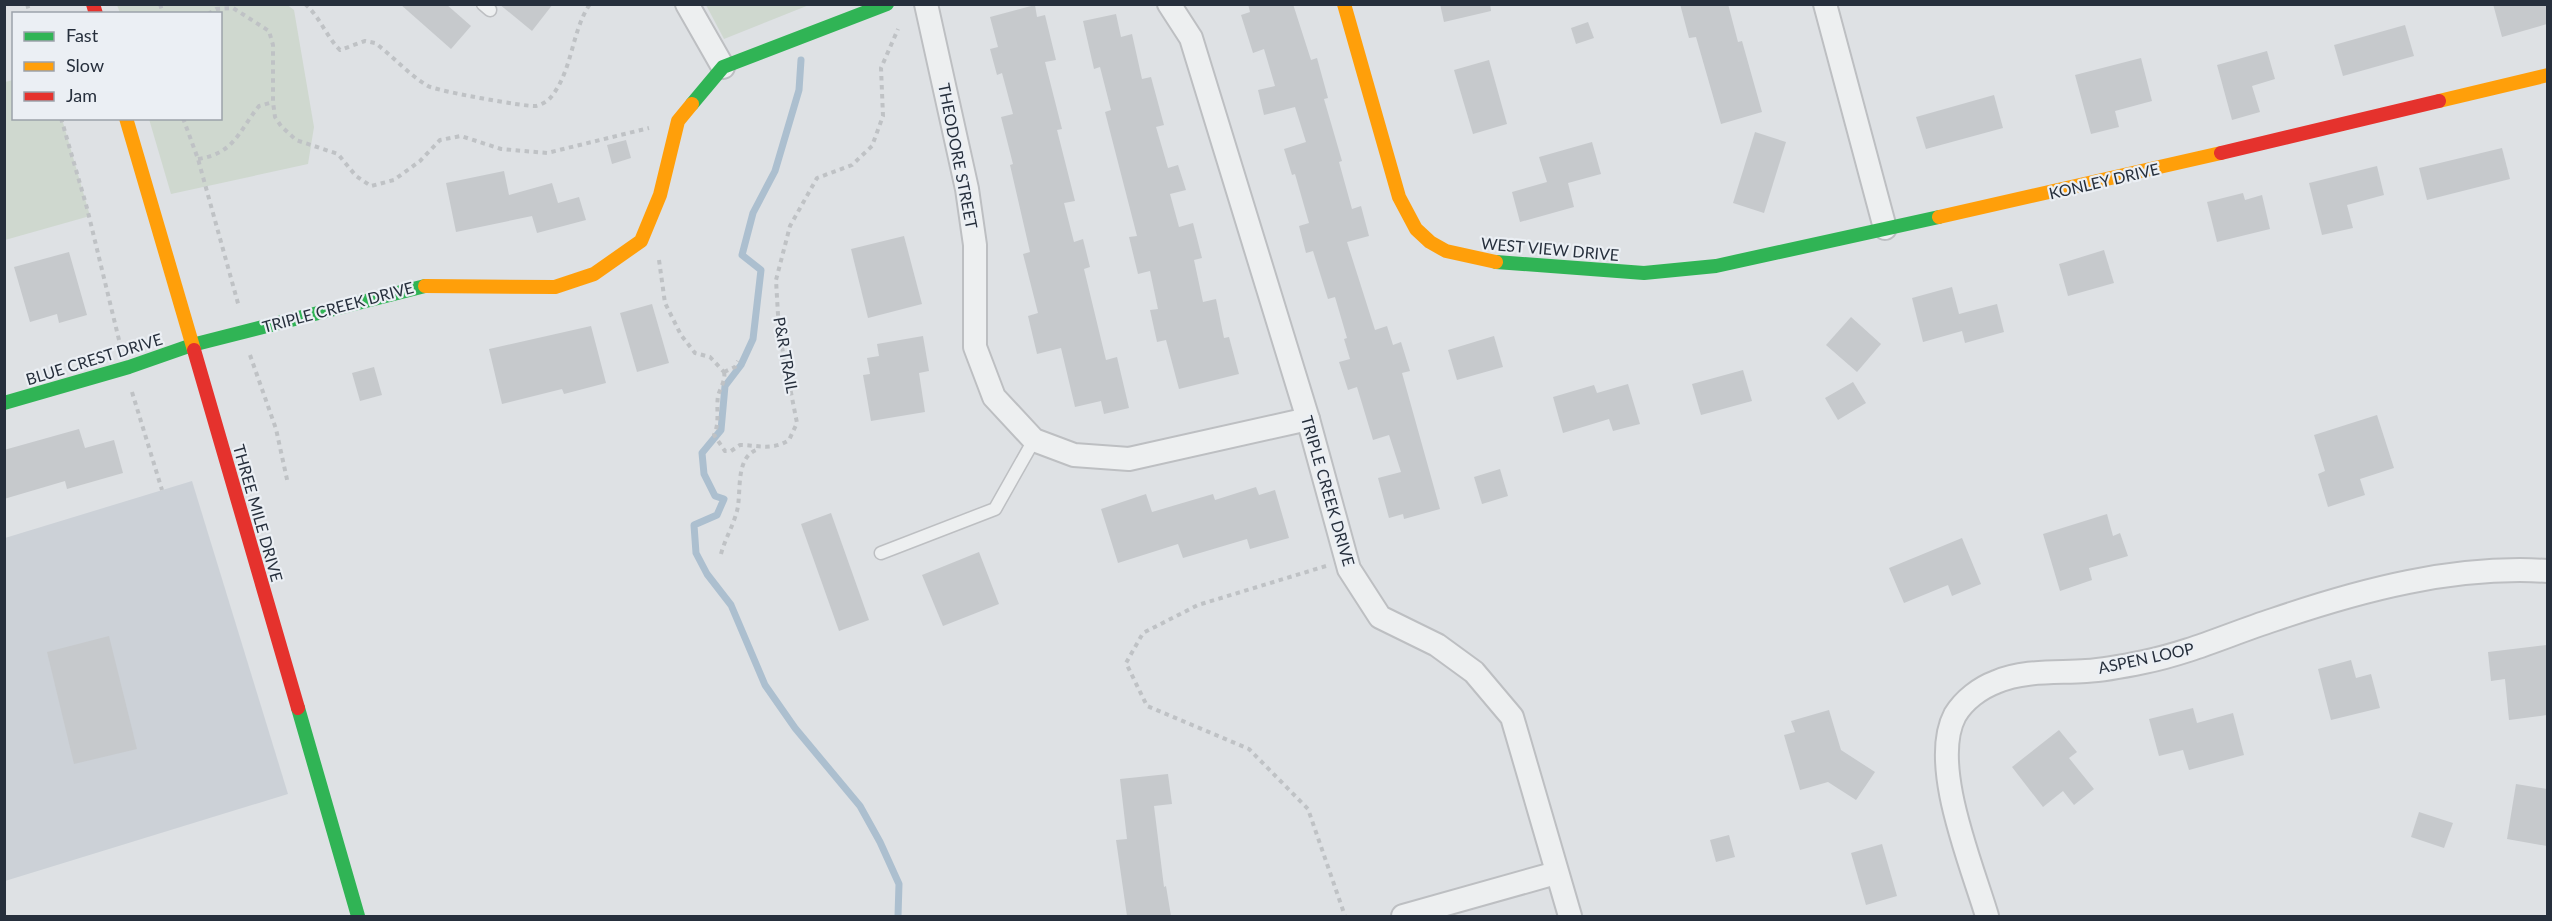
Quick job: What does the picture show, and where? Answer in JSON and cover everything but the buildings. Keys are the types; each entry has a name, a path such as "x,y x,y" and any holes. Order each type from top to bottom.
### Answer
{"street":[{"path":"687,4 723,67"},
{"name":"TRIPLE CREEK DRIVE","path":"192,345 421,286 555,287 594,274 641,241 660,195 678,121 723,67 886,4"},
{"name":"THEODORE STREET","path":"926,4 967,189 975,245 975,347 994,397 1034,440 1074,455 1129,459 1308,419"},
{"name":"TRIPLE CREEK DRIVE","path":"1169,4 1191,38 1308,419 1346,561 1380,617 1437,645 1474,672 1512,717 1570,916"},
{"name":"WEST VIEW DRIVE","path":"1344,4 1399,197 1416,229 1430,242 1446,251 1485,261 1526,265 1644,273 1680,272 1885,228"},
{"path":"1825,4 1885,228"},
{"name":"KONLEY DRIVE","path":"1885,228 2126,177 2547,75"},
{"name":"THREE MILE DRIVE","path":"127,120 358,916"},
{"name":"BLUE CREST DRIVE","path":"4,403 126,368 192,345"},
{"name":"ASPEN LOOP","path":"1987,916 1955,809 1946,771 1945,750 1948,731 1956,714 1967,700 1981,689 2016,676 2090,671 2145,662 2199,647 2317,605 2429,578 2480,570 2547,571"},
{"path":"1403,916 1556,873"}],"lane":[{"path":"881,553 996,509 1034,440"}],"path":[{"path":"305,4 315,13 332,42 340,50 365,41 375,43 429,87 521,106 537,106 549,99 555,91 570,59 585,12 590,4"},
{"path":"211,12 216,9 233,9 269,31 273,45 275,117 296,140 338,154 356,176 371,186 393,180 420,161 440,140 461,136 501,149 547,153 678,121"},
{"name":"P&R TRAIL","path":"763,448 783,444 792,437 797,423 792,386 779,332 776,280 790,226 818,178 852,165 873,146 883,116 881,68 893,37 903,22"},
{"path":"198,159 210,157 227,149 242,135 259,106 273,102"},
{"path":"62,120 87,208 126,368 162,490"},
{"path":"184,120 198,159 244,332 276,429 288,484"},
{"path":"647,227 657,248 665,303 681,334 695,353 710,357 724,372 725,376 718,396 717,427 714,435 724,451 731,451 740,445 763,448"},
{"path":"724,372 735,367 738,361"},
{"path":"721,554 739,505 742,466 755,450 763,448"},
{"path":"1345,916 1308,809 1249,749 1147,706 1126,663 1143,633 1198,605 1346,561"}],"shaded area":[{"path":"286,4 294,10 314,127 308,164 171,194 149,120 222,120 222,12 120,12 117,5"},
{"path":"706,5 809,5 724,39"},
{"path":"12,80 12,120 62,120 90,216 5,240 5,82"},
{"path":"192,481 288,794 5,881 5,538"}],"waterway":[{"path":"801,60 799,90 775,171 753,213 742,255 761,270 753,339 741,365 725,386 721,430 702,453 704,474 715,496 724,499 717,515 694,525 696,553 707,574 731,605 765,685 795,728 860,806 899,884 898,916"}],"traffic: fast":[{"path":"692,104 723,67 887,4"},
{"path":"1496,262 1644,273 1716,266 1939,217"},
{"path":"4,403 129,367 192,345 425,286"},
{"path":"298,708 358,916"}],"traffic: slow":[{"path":"1344,4 1399,197 1416,229 1430,242 1446,251 1496,262"},
{"path":"2439,101 2548,75"},
{"path":"425,286 555,287 594,274 641,241 660,195 678,121 692,104"},
{"path":"127,120 194,350"},
{"path":"1939,217 2221,153"}],"traffic: jam":[{"path":"93,4 95,12"},
{"path":"2221,153 2439,101"},
{"path":"194,350 298,708"}]}
